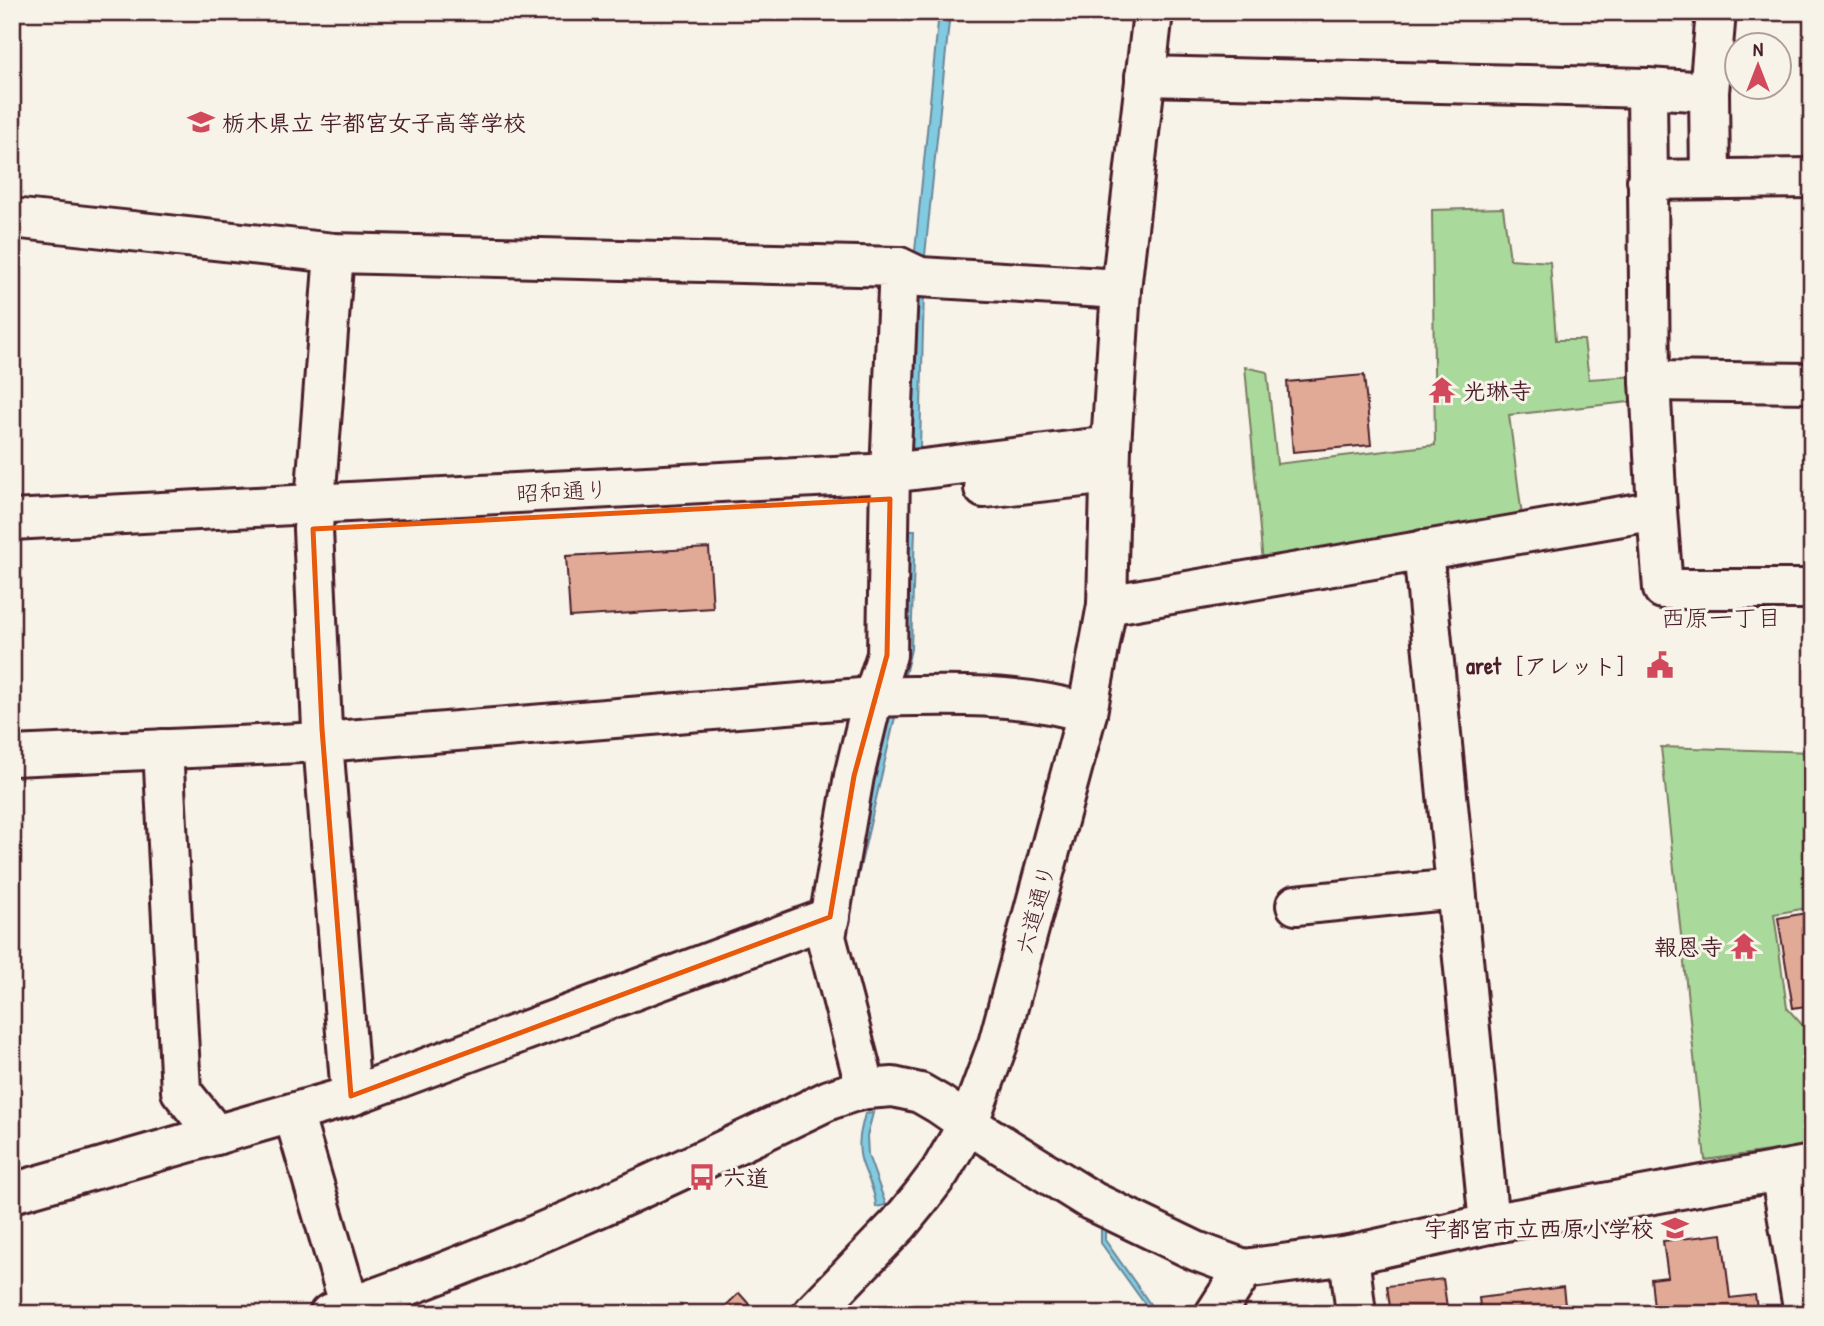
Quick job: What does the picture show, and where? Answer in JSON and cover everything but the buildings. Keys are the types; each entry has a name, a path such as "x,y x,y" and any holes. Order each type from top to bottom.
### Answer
{"street":[{"name":"六道通り","path":"812,1314 899,1224 940,1172 968,1124 998,1044 1087,713 1107,605 1111,460 1121,289 1153,12"},
{"path":"1710,178 1709,92 1716,12"},
{"path":"1145,76 1709,92"},
{"path":"1647,89 1650,381 1663,589 1812,589"},
{"path":"1647,180 1812,178"},
{"path":"12,218 334,253 899,267 920,277 1121,289"},
{"path":"334,253 314,517 323,742 351,1096"},
{"path":"866,1089 826,937 855,776 873,697 887,655 890,486 899,267"},
{"path":"1650,381 1812,383"},
{"name":"昭和通り","path":"12,543 314,517 890,486 1111,460"},
{"path":"1107,605 1657,510"},
{"name":"昭和通り","path":"12,520 314,517"},
{"path":"1423,550 1489,1224"},
{"path":"12,756 323,742 873,697 959,695 999,698 1087,713"},
{"path":"163,750 181,1091 216,1135"},
{"path":"1296,905 1456,889"},
{"path":"12,1193 351,1096 830,917"},
{"path":"293,1113 339,1310 524,1241 674,1175 829,1100 853,1091 893,1087 920,1093 1092,1201 1196,1251 1244,1269 1349,1255 1489,1224 1796,1168 1804,1314"},
{"path":"1349,1255 1356,1314"},
{"path":"1215,1314 1244,1269"}],"highlighted area":[{"path":"890,499 887,655 854,776 830,917 351,1096 322,729 313,529"}],"green space":[{"path":"1503,208 1510,259 1550,262 1556,340 1584,340 1589,379 1636,376 1638,401 1509,415 1522,516 1263,563 1245,367 1267,372 1277,464 1435,445 1432,210"},
{"name":"報恩寺","path":"1661,747 1812,752 1812,907 1774,914 1787,1008 1806,1029 1812,1052 1812,1145 1705,1160"}],"water":[{"path":"939,12 950,12 924,265 914,261"},
{"path":"916,288 924,289 920,448 910,448"},
{"path":"909,530 915,530 911,649 851,906 840,907 906,606"},
{"path":"873,1113 867,1136 868,1155 886,1205 876,1207 859,1147 865,1114"},
{"path":"1101,1224 1105,1224 1105,1240 1157,1314 1152,1314 1101,1243"}],"place":[{"name":"栃木県立 宇都宮女子高等学校","path":"201,122"},
{"name":"光琳寺","path":"1442,390"},
{"name":"aret［アレット］","path":"1660,665"},
{"name":"報恩寺","path":"1744,946"},
{"name":"六道","path":"702,1177"},
{"name":"宇都宮市立西原小学校","path":"1675,1228"}],"district":[{"name":"西原一丁目","path":"1721,617"}]}
